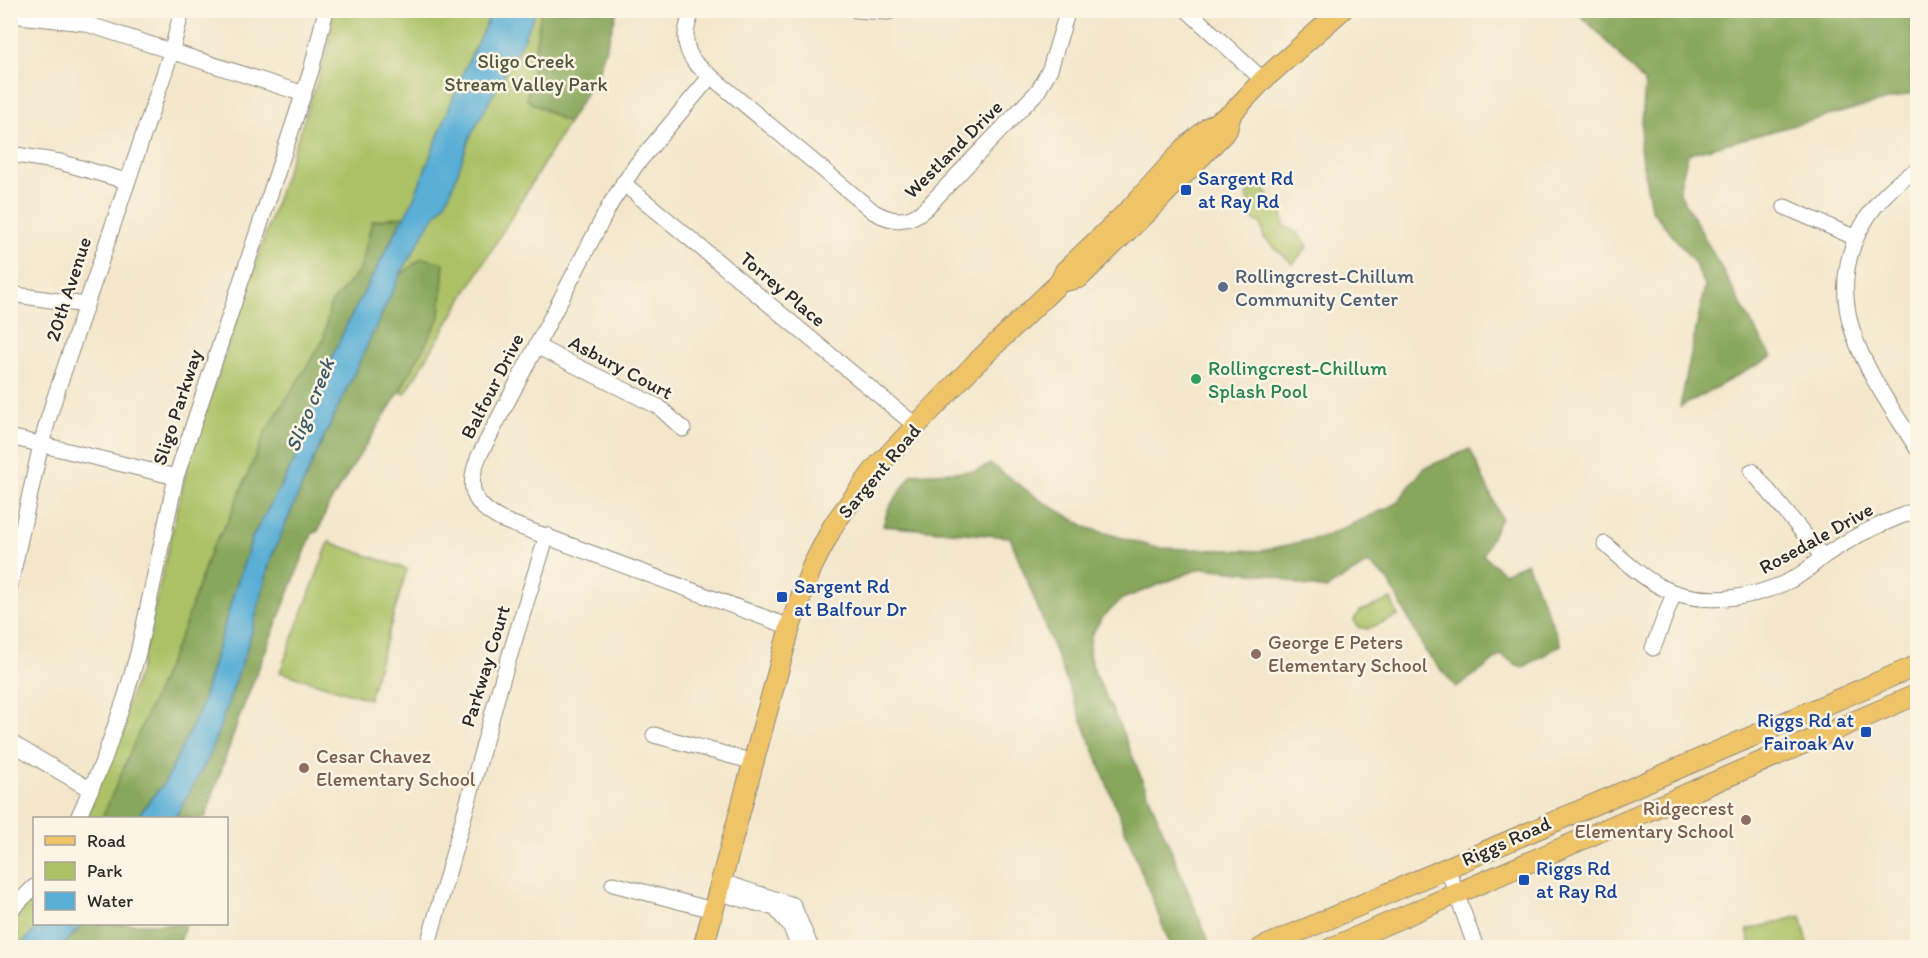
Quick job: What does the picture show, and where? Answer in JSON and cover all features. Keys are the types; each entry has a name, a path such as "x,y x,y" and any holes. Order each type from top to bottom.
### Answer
{"main road":[{"name":"Sargent Road","path":"702,948 790,627 812,567 834,524 862,484 973,366 1060,282 1079,278 1227,130 1231,114 1263,80 1342,10"},
{"name":"Riggs Road","path":"1261,948 1917,667"},
{"name":"Riggs Road","path":"1331,948 1917,694"}],"street":[{"name":"20th Avenue","path":"11,580 41,444 126,181 172,50 182,10"},
{"name":"Sligo Parkway","path":"79,817 117,724 138,653 176,477 304,94 326,10"},
{"path":"693,10 687,25 686,45 691,58 710,77"},
{"path":"856,10 887,12 894,10"},
{"name":"Westland Drive","path":"710,77 874,212 894,220 902,220 918,215 925,209 1034,96 1050,69 1068,10"},
{"path":"1187,10 1263,80"},
{"path":"10,15 81,17 304,94"},
{"name":"Balfour Drive","path":"710,77 636,165 603,217 479,456 471,485 478,501 492,515 790,627"},
{"path":"10,154 60,162 126,181"},
{"path":"1917,170 1902,179 1879,201 1856,238 1846,283 1845,307 1850,327 1863,358 1917,450"},
{"name":"Torrey Place","path":"623,183 916,426"},
{"path":"1785,207 1856,238"},
{"path":"10,294 85,305"},
{"name":"Asbury Court","path":"537,346 658,407 683,429"},
{"path":"10,437 176,477"},
{"path":"1752,471 1823,557"},
{"name":"Rosedale Drive","path":"1605,544 1643,576 1674,593 1690,597 1720,599 1762,592 1797,577 1823,557 1871,529 1917,509"},
{"name":"Parkway Court","path":"427,948 500,687 546,535"},
{"path":"1653,648 1674,593"},
{"path":"654,735 754,762"},
{"path":"10,742 91,790"},
{"path":"1447,867 1476,948"},
{"path":"614,884 793,905 811,948"},
{"path":"10,911 33,888"},
{"path":"718,895 775,908 790,927 800,948"}],"green space":[{"name":"Sligo Creek Stream Valley Park","path":"333,11 617,11 598,73 405,394 399,391 329,504 318,531 281,518 203,817 84,817 140,670 188,463 328,45"},
{"path":"541,11 617,11 598,73 568,123 527,100"},
{"path":"1576,11 1917,11 1917,92 1688,154 1679,191 1772,357 1680,407 1705,286 1694,262 1651,209 1640,148 1645,83"},
{"path":"1261,185 1282,213 1284,226 1298,233 1308,246 1293,264 1264,238 1261,223 1251,219 1247,194"},
{"path":"404,216 347,324 323,378 295,460 253,536 234,592 200,710 165,782 137,817 102,817 185,625 211,549 228,521 266,431 323,341 330,305 360,270 372,221"},
{"path":"422,258 444,263 440,317 400,391 329,504 318,531 312,534 239,718 205,817 176,817 210,755 249,642 271,558 312,463 400,275"},
{"path":"1470,449 1501,518 1483,555 1504,573 1527,563 1561,645 1522,668 1501,655 1456,687 1426,652 1388,580 1368,563 1326,589 1302,585 1271,575 1202,568 1122,599 1101,619 1091,636 1089,655 1095,673 1120,726 1211,947 1171,947 1010,537 883,526 888,509 912,474 975,471 991,464 1040,500 1088,528 1157,548 1261,551 1326,536 1396,504 1424,468"},
{"path":"329,542 407,569 369,699 280,672"},
{"path":"1391,599 1398,616 1367,629 1358,627 1354,620 1360,611"},
{"path":"33,894 33,925 174,925 168,947 11,948 11,919"},
{"path":"1801,916 1809,947 1752,947 1747,930"},
{"path":"82,925 185,925 179,947 61,948"}],"water":[{"path":"493,10 536,11 524,38 470,137 445,203 431,221 400,275 312,463 271,558 249,642 210,755 176,817 137,817 165,782 200,710 234,592 253,536 295,460 323,378 347,324 413,200 464,70"},
{"path":"40,925 82,925 61,947 18,947"}],"place":[{"name":"Sargent Rd at Ray Rd","path":"1186,190"},
{"name":"Rollingcrest-Chillum Community Center","path":"1223,287"},
{"name":"Rollingcrest-Chillum Splash Pool","path":"1196,379"},
{"name":"Sargent Rd at Balfour Dr","path":"782,597"},
{"name":"George E Peters Elementary School","path":"1256,654"},
{"name":"Riggs Rd at Fairoak Av","path":"1866,732"},
{"name":"Cesar Chavez Elementary School","path":"304,768"},
{"name":"Ridgecrest Elementary School","path":"1746,820"},
{"name":"Riggs Rd at Ray Rd","path":"1524,880"}],"water label":[{"name":"Sligo creek","path":"310,405"}]}
